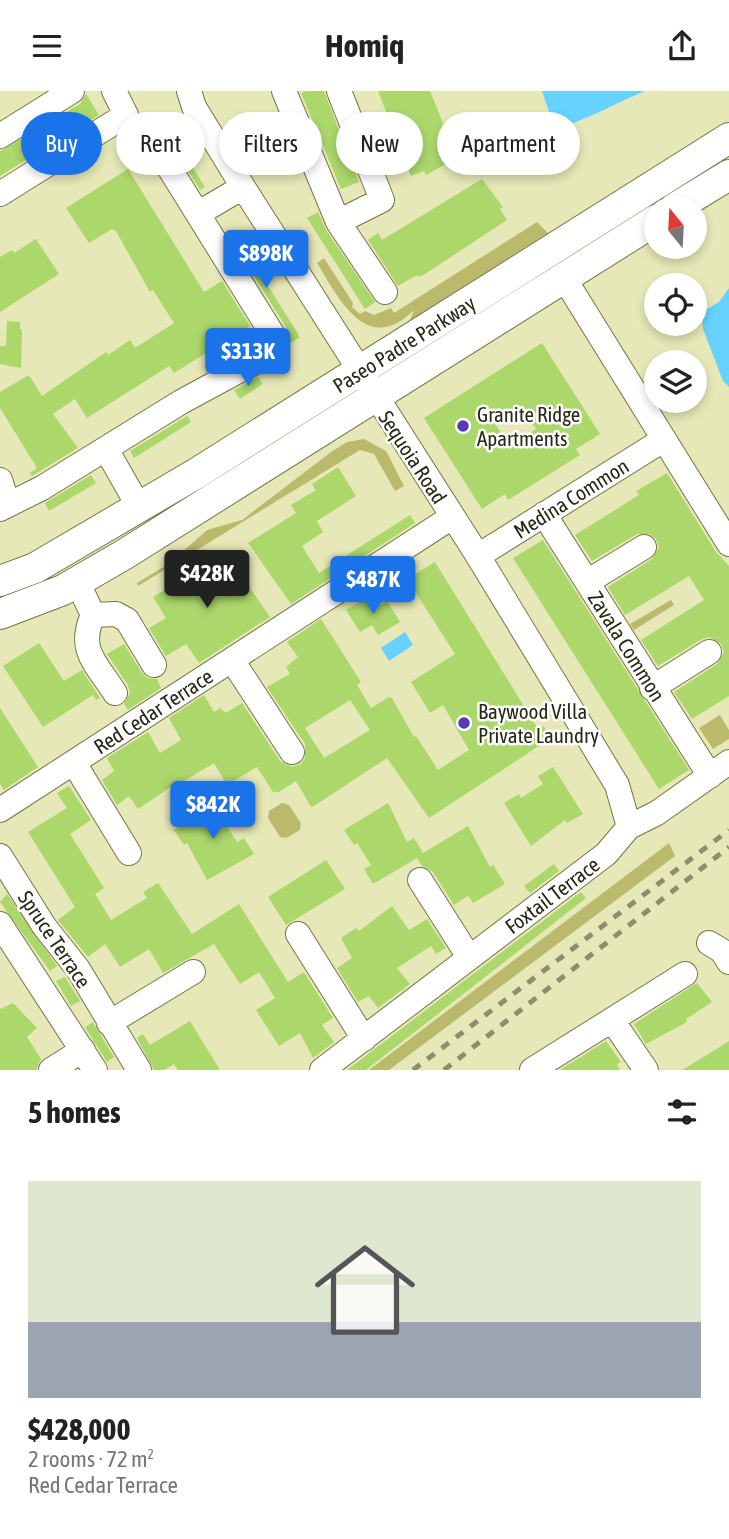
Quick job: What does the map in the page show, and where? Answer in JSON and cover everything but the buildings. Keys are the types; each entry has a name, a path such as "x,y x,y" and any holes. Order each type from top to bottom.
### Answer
{"main road":[{"name":"Paseo Padre Parkway","path":"0,581 35,568 139,507 361,371 729,138"},
{"path":"695,196 729,175"},
{"name":"Paseo Padre Parkway","path":"0,614 77,582 376,398 644,228"}],"street":[{"path":"0,136 72,91"},
{"path":"0,194 126,115 114,91"},
{"name":"Sequoia Road","path":"189,91 194,107 243,187 478,556 617,785 629,827"},
{"path":"284,91 338,222 385,292"},
{"path":"338,222 382,199 339,91"},
{"path":"0,480 4,507 42,488 181,401 264,357 272,346 273,335 175,175"},
{"path":"200,213 243,187"},
{"path":"564,278 729,544"},
{"name":"Medina Common","path":"478,556 663,440"},
{"path":"106,449 139,507"},
{"name":"Zavala Common","path":"544,514 652,688 719,769"},
{"name":"Red Cedar Terrace","path":"0,810 452,517"},
{"path":"587,582 644,547"},
{"path":"77,582 93,615 86,631 85,644 115,692"},
{"path":"93,615 116,614 127,620 154,665"},
{"path":"652,688 709,652"},
{"name":"Red Cedar Terrace","path":"232,660 292,752"},
{"name":"Red Cedar Terrace","path":"74,763 129,853"},
{"path":"629,827 657,813 719,769"},
{"name":"Foxtail Terrace","path":"322,1070 606,854 629,827"},
{"name":"Spruce Terrace","path":"0,856 44,926 78,969 139,1070"},
{"path":"420,880 469,957"},
{"path":"298,934 364,1039"},
{"path":"3,936 89,1060 51,1070"},
{"path":"709,943 722,951 729,962"},
{"path":"109,1023 193,972"},
{"path":"532,1070 685,974"},
{"path":"612,1020 646,1070"}],"shaded area":[{"path":"537,222 548,233 410,320 414,310 397,323 382,328 368,325 356,318 317,263 324,258 353,303 352,307 360,314 365,311 374,315 391,308 394,313"},
{"path":"364,439 386,451 404,486 395,491 374,454 360,450 138,586 137,583 170,563 207,530 242,520 331,452 347,442"},
{"path":"671,600 674,605 634,630 630,624"},
{"path":"720,715 729,730 729,739 713,749 699,728"},
{"path":"282,803 289,805 301,823 300,830 286,838 280,837 268,818 269,811"},
{"path":"669,843 675,856 389,1070 369,1070"}],"water":[{"path":"542,91 645,91 580,120 580,112 549,112"},
{"path":"729,288 729,387 723,381 706,336 707,309 719,302"},
{"path":"405,632 413,645 389,661 381,648"}],"railway":[{"path":"413,1070 729,830"},
{"path":"444,1070 729,847"}],"place":[{"name":"Granite Ridge Apartments","path":"463,426"},
{"name":"Baywood Villa Private Laundry","path":"464,723"}]}
